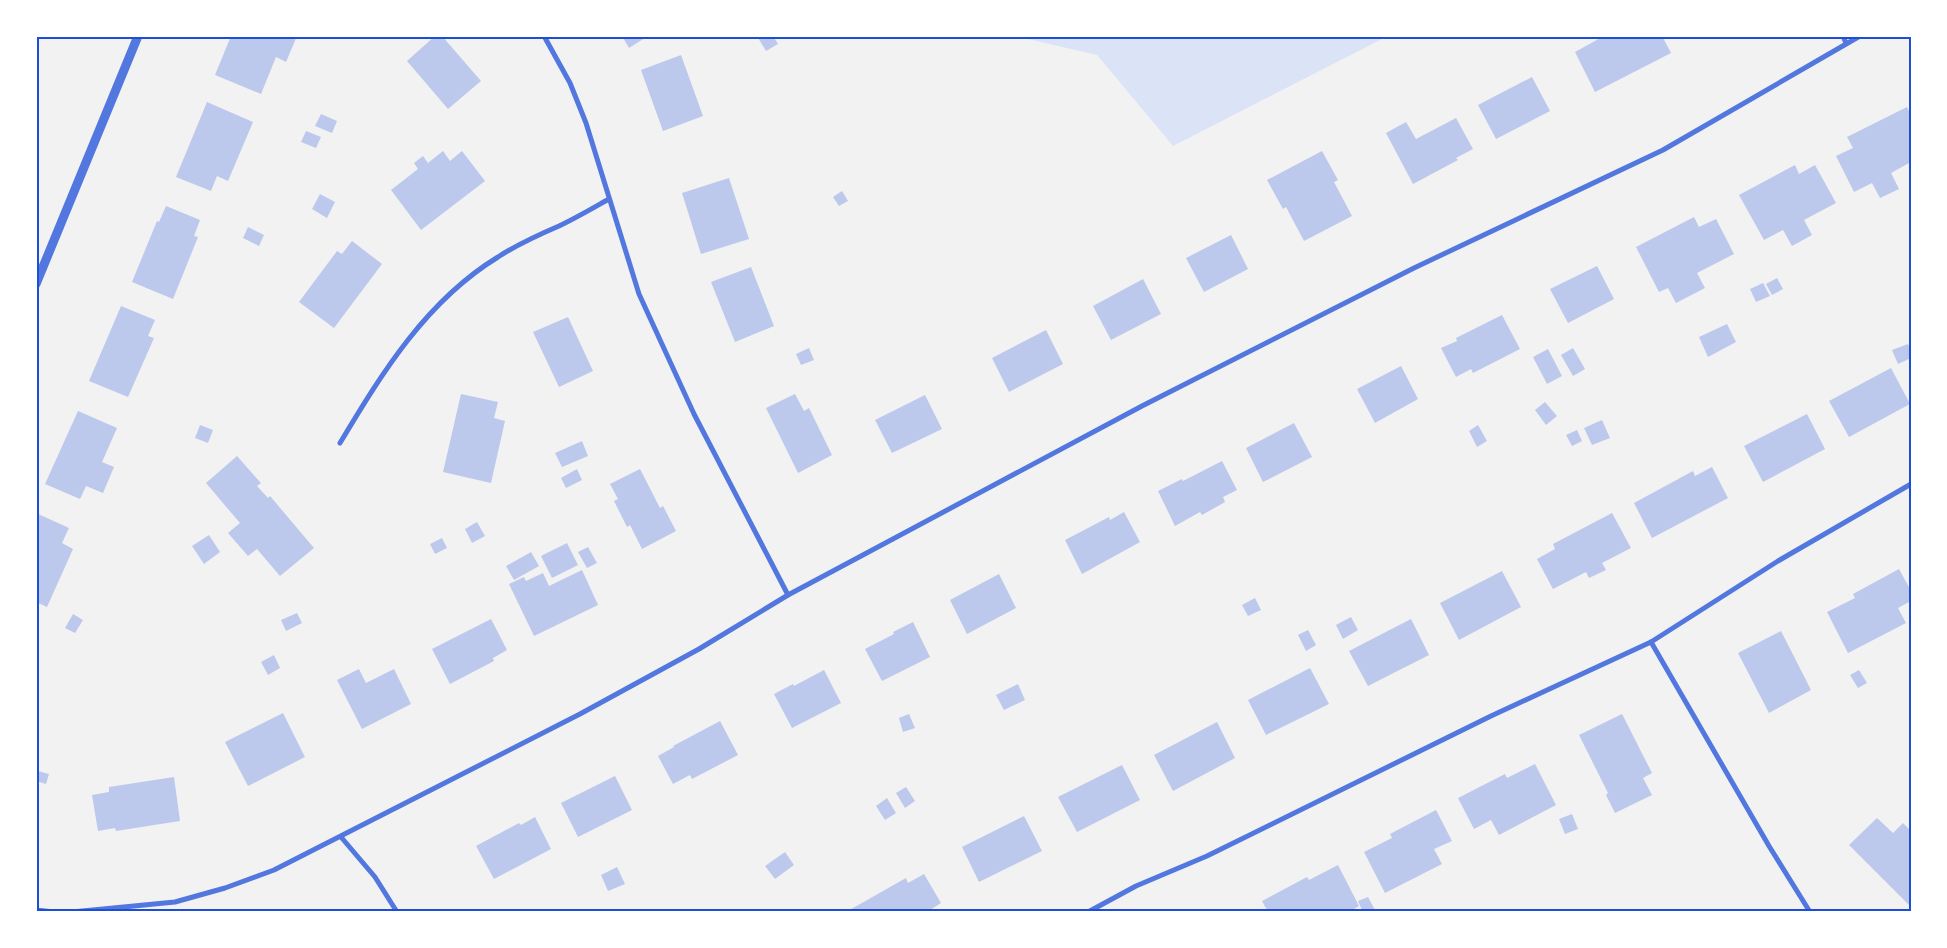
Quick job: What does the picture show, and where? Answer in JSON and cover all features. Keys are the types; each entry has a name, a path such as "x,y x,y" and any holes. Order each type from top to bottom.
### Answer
{"street":[{"path":"36,284 138,36"},
{"path":"544,36 570,83 586,123 639,294 665,354 729,484 788,595"},
{"path":"1843,36 1846,44"},
{"path":"72,912 175,902 225,888 274,870 341,838 580,714 699,649 788,595 1142,406 1414,268 1662,150 1860,36"},
{"path":"340,443 379,378 414,331 446,297 497,257 526,240 560,225 609,199"},
{"path":"1088,912 1136,886 1206,856 1491,716 1651,642 1778,561 1911,484"},
{"path":"1651,642 1769,846 1810,912"},
{"path":"341,838 375,878 397,912"},
{"path":"36,910 54,912"}],"shaded area":[{"path":"1015,36 1388,36 1173,146 1097,55"}],"building":[{"path":"231,36 297,36 286,62 276,57 261,94 215,75"},
{"path":"435,36 442,36 481,81 448,109 407,61"},
{"path":"622,36 648,36 629,48"},
{"path":"757,36 773,36 778,44 766,51"},
{"path":"1604,36 1662,36 1671,53 1595,92 1575,52"},
{"path":"681,55 703,116 663,131 641,70"},
{"path":"1532,77 1550,111 1496,139 1478,105"},
{"path":"207,102 253,122 228,181 217,176 211,191 176,177"},
{"path":"1907,107 1911,115 1911,162 1891,173 1899,189 1880,198 1872,183 1854,192 1836,156 1853,148 1847,137"},
{"path":"321,114 337,121 332,133 315,126"},
{"path":"1456,118 1473,149 1456,158 1458,160 1413,184 1386,133 1406,122 1416,139"},
{"path":"306,131 321,137 316,148 301,142"},
{"path":"443,151 450,161 462,151 485,181 421,230 391,190 418,169 414,163 423,156 428,163"},
{"path":"1322,151 1338,180 1334,182 1352,216 1304,241 1286,207 1283,209 1267,180"},
{"path":"1795,165 1799,174 1815,165 1836,203 1804,220 1812,235 1792,246 1783,230 1764,240 1739,195"},
{"path":"729,178 749,239 701,254 682,193"},
{"path":"842,191 848,201 839,206 833,197"},
{"path":"320,194 335,202 327,218 312,209"},
{"path":"166,206 200,220 194,236 198,237 173,299 132,282 157,221 159,222"},
{"path":"1694,217 1699,227 1716,219 1734,254 1697,273 1705,288 1676,303 1668,288 1659,292 1636,247"},
{"path":"248,227 264,235 259,246 243,238"},
{"path":"1231,235 1248,269 1204,292 1186,258"},
{"path":"352,241 382,264 334,328 299,302 337,251 342,254"},
{"path":"1597,266 1614,299 1568,323 1550,289"},
{"path":"751,267 774,326 735,342 711,282"},
{"path":"1777,278 1783,289 1772,295 1766,284"},
{"path":"1143,279 1161,314 1111,340 1093,306"},
{"path":"1763,283 1770,296 1756,302 1750,289"},
{"path":"121,306 155,320 148,336 154,338 128,397 89,381"},
{"path":"1502,315 1520,349 1473,373 1471,369 1456,377 1441,348 1457,341 1456,338"},
{"path":"568,317 593,371 559,387 533,332"},
{"path":"1727,324 1736,342 1708,357 1699,337"},
{"path":"1046,330 1063,364 1009,392 992,358"},
{"path":"1908,344 1911,350 1911,358 1898,364 1892,350"},
{"path":"809,348 814,360 801,365 796,354"},
{"path":"1573,348 1585,369 1573,376 1561,355"},
{"path":"1548,349 1562,376 1547,384 1533,357"},
{"path":"1401,366 1418,399 1375,423 1357,389"},
{"path":"1891,368 1910,404 1849,437 1829,401"},
{"path":"461,394 498,402 494,418 505,421 491,483 443,472"},
{"path":"795,394 804,411 809,408 832,455 798,473 766,408"},
{"path":"925,395 942,429 892,453 875,420"},
{"path":"1545,402 1557,416 1546,425 1535,410"},
{"path":"78,411 117,428 102,462 114,467 103,493 86,486 80,499 45,484"},
{"path":"1807,414 1825,449 1763,482 1744,446"},
{"path":"1602,420 1610,438 1592,445 1584,428"},
{"path":"1294,423 1312,457 1263,482 1246,448"},
{"path":"200,425 213,430 208,443 195,438"},
{"path":"1478,425 1487,441 1477,447 1469,431"},
{"path":"1577,430 1582,441 1572,446 1566,435"},
{"path":"582,441 588,456 562,467 555,453"},
{"path":"237,456 261,483 257,486 268,498 270,496 314,548 280,576 257,549 248,556 228,533 240,523 206,483"},
{"path":"1222,461 1237,490 1223,497 1225,502 1202,515 1200,512 1175,526 1158,491 1182,479 1183,481"},
{"path":"1712,467 1728,498 1652,538 1634,503 1693,471 1695,476"},
{"path":"577,469 582,480 566,488 561,478"},
{"path":"640,469 660,508 663,506 676,531 642,549 630,525 627,527 614,501 618,499 610,484"},
{"path":"1124,512 1140,542 1082,574 1065,540 1109,517 1110,520"},
{"path":"36,513 69,528 62,543 73,549 47,607 36,602"},
{"path":"1612,513 1631,548 1602,563 1606,570 1589,578 1586,572 1553,589 1537,559 1555,549 1553,544"},
{"path":"477,522 485,536 472,543 465,529"},
{"path":"209,535 220,552 204,564 192,546"},
{"path":"442,538 447,548 435,554 430,544"},
{"path":"567,543 578,565 552,578 541,556"},
{"path":"588,547 597,563 587,568 578,552"},
{"path":"531,552 539,566 514,580 506,566"},
{"path":"1899,569 1911,591 1911,601 1898,608 1906,623 1848,653 1827,612 1855,598 1853,594"},
{"path":"582,570 598,605 534,636 509,584 524,577 526,581 543,573 549,586"},
{"path":"1502,571 1521,607 1459,640 1440,603"},
{"path":"999,574 1016,608 967,634 950,600"},
{"path":"1255,598 1261,610 1248,616 1242,605"},
{"path":"297,613 302,623 286,631 281,620"},
{"path":"73,614 83,620 75,633 65,628"},
{"path":"1351,617 1358,630 1343,639 1336,625"},
{"path":"491,619 507,650 493,658 494,661 450,684 432,649"},
{"path":"1411,619 1429,655 1368,686 1349,651"},
{"path":"913,622 930,657 882,681 865,649"},
{"path":"1308,630 1316,645 1306,651 1298,635"},
{"path":"1781,631 1811,690 1769,713 1738,653"},
{"path":"274,655 280,668 268,675 261,662"},
{"path":"1310,668 1329,704 1266,735 1248,700"},
{"path":"359,669 366,683 394,669 411,704 362,729 337,680"},
{"path":"824,670 841,703 792,728 774,694"},
{"path":"1859,670 1867,683 1858,688 1850,675"},
{"path":"1018,684 1025,700 1004,710 996,695"},
{"path":"283,713 305,757 248,786 225,742"},
{"path":"909,714 915,728 903,732 899,718"},
{"path":"1622,714 1652,773 1643,778 1652,795 1615,813 1606,795 1608,793 1579,735"},
{"path":"720,721 738,755 692,779 690,775 673,784 658,756"},
{"path":"1217,722 1235,758 1173,791 1154,755"},
{"path":"1535,764 1556,805 1499,835 1491,820 1474,829 1458,798 1505,774 1507,778"},
{"path":"1122,765 1140,800 1077,832 1058,797"},
{"path":"38,771 49,774 46,784 36,781"},
{"path":"615,776 632,810 578,837 561,803"},
{"path":"174,777 180,821 116,831 115,828 98,831 92,795 109,792 109,787"},
{"path":"906,787 915,801 905,808 896,793"},
{"path":"887,798 896,813 885,820 876,806"},
{"path":"1436,810 1452,841 1434,849 1442,864 1385,893 1364,852 1392,838 1390,834"},
{"path":"1572,814 1578,829 1565,834 1559,819"},
{"path":"1024,816 1042,851 979,882 962,847"},
{"path":"535,817 551,849 494,879 476,846 519,823 521,825"},
{"path":"1877,818 1893,833 1903,823 1911,831 1911,907 1849,845"},
{"path":"785,852 794,865 775,879 765,866"},
{"path":"1338,865 1359,906 1349,912 1268,912 1262,901 1307,877 1309,880"},
{"path":"617,867 625,884 608,891 601,875"},
{"path":"924,874 941,903 927,912 846,912 906,878 908,883"},
{"path":"1368,897 1376,912 1363,912 1358,901"}]}
